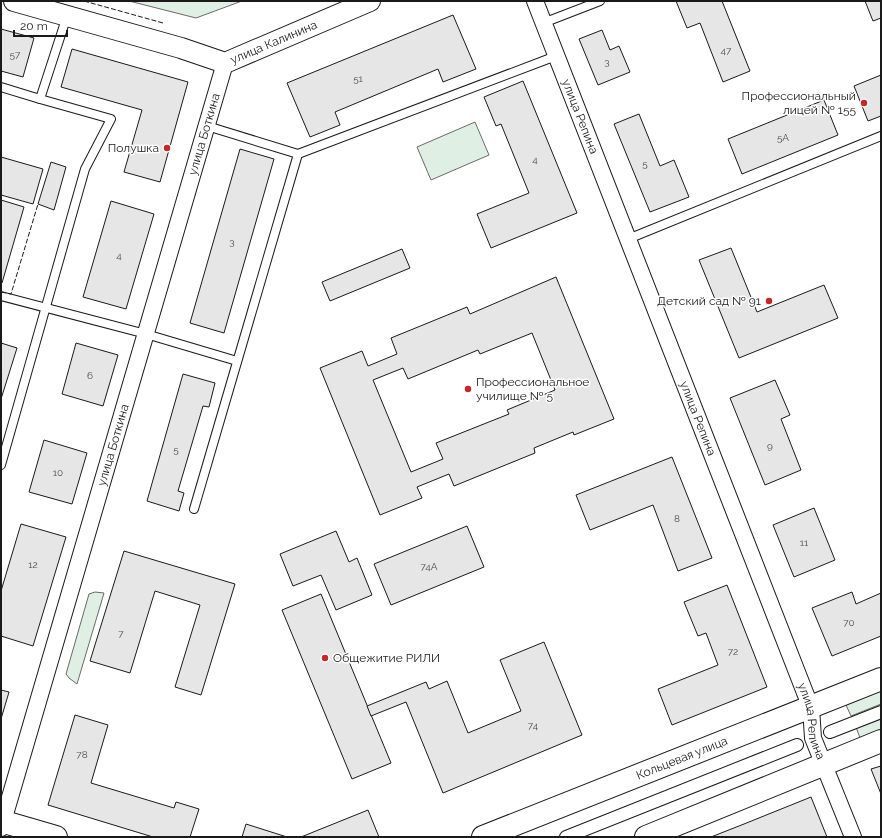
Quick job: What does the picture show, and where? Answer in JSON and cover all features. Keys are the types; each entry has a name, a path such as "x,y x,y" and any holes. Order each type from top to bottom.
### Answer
{"main road":[{"name":"Кольцевая улица","path":"483,837 881,679"},
{"path":"646,837 679,827 822,764 881,741"},
{"path":"2,824 56,837"}],"street":[{"name":"улица Калинина","path":"14,1 181,48 225,62 370,1"},
{"name":"улица Репина","path":"535,1 811,708 813,738 822,764 853,837"},
{"name":"улица Боткина","path":"2,824 225,62"},
{"path":"830,732 881,712"},
{"path":"566,837 797,745"}],"lane":[{"path":"543,23 600,1"},
{"path":"40,99 67,16"},
{"path":"207,126 298,154 556,56"},
{"path":"1,87 111,119 85,169 1,465"},
{"path":"628,239 881,136"},
{"path":"194,510 298,154"},
{"path":"1,296 146,334 237,361"}],"green space":[{"path":"129,1 242,1 196,18"},
{"path":"475,122 489,155 431,180 417,147"},
{"path":"95,592 104,593 77,684 66,674 89,594"},
{"path":"881,691 881,704 851,716 846,705"},
{"path":"881,717 881,730 860,738 856,727"}],"building":[{"path":"676,1 722,1 750,71 723,82 700,23 687,28"},
{"path":"865,1 881,1 881,18 873,21"},
{"path":"453,15 476,69 443,82 438,69 335,112 340,125 310,137 287,83"},
{"path":"1,29 34,38 23,77 1,71"},
{"path":"602,30 610,50 619,46 630,72 598,85 579,39"},
{"path":"72,49 188,82 160,182 124,172 142,110 61,87"},
{"path":"881,75 881,116 868,121 854,86"},
{"path":"523,81 577,213 491,248 477,214 529,193 501,124 496,126 484,97"},
{"path":"824,100 838,135 742,174 728,139"},
{"path":"639,114 660,166 674,160 689,197 650,212 614,124"},
{"path":"240,149 274,159 224,333 190,323"},
{"path":"1,157 43,169 33,204 1,195"},
{"path":"51,162 66,167 54,210 38,204"},
{"path":"1,200 24,207 2,283 1,283"},
{"path":"111,201 154,214 126,309 83,297"},
{"path":"731,248 757,312 824,285 838,318 739,358 699,260"},
{"path":"402,249 410,268 330,301 322,282"},
{"path":"556,277 614,419 574,435 573,432 534,448 535,453 454,486 449,474 417,487 422,498 380,515 320,368 362,351 368,366 397,354 391,338 467,307 470,314","holes":["532,333 555,390 507,410 509,414 436,443 443,459 411,472 373,380 403,368 408,379 478,350 480,354"]},
{"path":"1,343 17,348 1,399"},
{"path":"76,343 118,355 103,406 62,394"},
{"path":"183,374 215,383 209,407 203,406 178,491 184,493 179,511 147,501"},
{"path":"775,380 790,415 781,419 801,470 765,485 730,398"},
{"path":"44,440 87,453 72,504 29,492"},
{"path":"672,457 712,558 678,571 653,505 590,530 576,495"},
{"path":"814,508 835,560 794,577 773,525"},
{"path":"21,524 66,537 33,646 1,636 1,591"},
{"path":"467,526 484,567 391,605 374,564"},
{"path":"336,531 349,562 357,558 372,595 336,610 321,575 293,586 280,554"},
{"path":"124,551 235,584 201,695 175,687 200,605 155,591 130,673 90,661"},
{"path":"727,585 767,687 672,725 658,689 718,665 706,633 698,636 684,602"},
{"path":"852,592 856,604 881,593 881,636 832,656 812,608"},
{"name":"Общежитие РИЛИ","path":"321,594 391,763 352,779 282,610"},
{"path":"544,642 582,735 443,793 406,702 371,716 367,706 426,682 429,689 447,681 468,733 521,711 500,660"},
{"path":"1,690 9,692 1,719"},
{"path":"75,715 108,725 91,783 174,808 176,802 199,809 190,837 153,837 48,805"},
{"path":"881,766 881,794 871,769"},
{"path":"811,797 827,837 711,837 744,824"},
{"path":"368,810 379,837 301,837"},
{"path":"246,824 287,837 242,837"}],"fence":[{"path":"84,1 163,23"},
{"path":"1,292 11,294 38,204"}],"place":[{"name":"Профессиональный лицей № 155","path":"864,103"},
{"name":"Полушка","path":"167,148"},
{"name":"Детский сад № 91","path":"769,301"},
{"name":"Профессиональное училище № 5","path":"468,389"},
{"name":"Общежитие РИЛИ","path":"325,658"}]}
